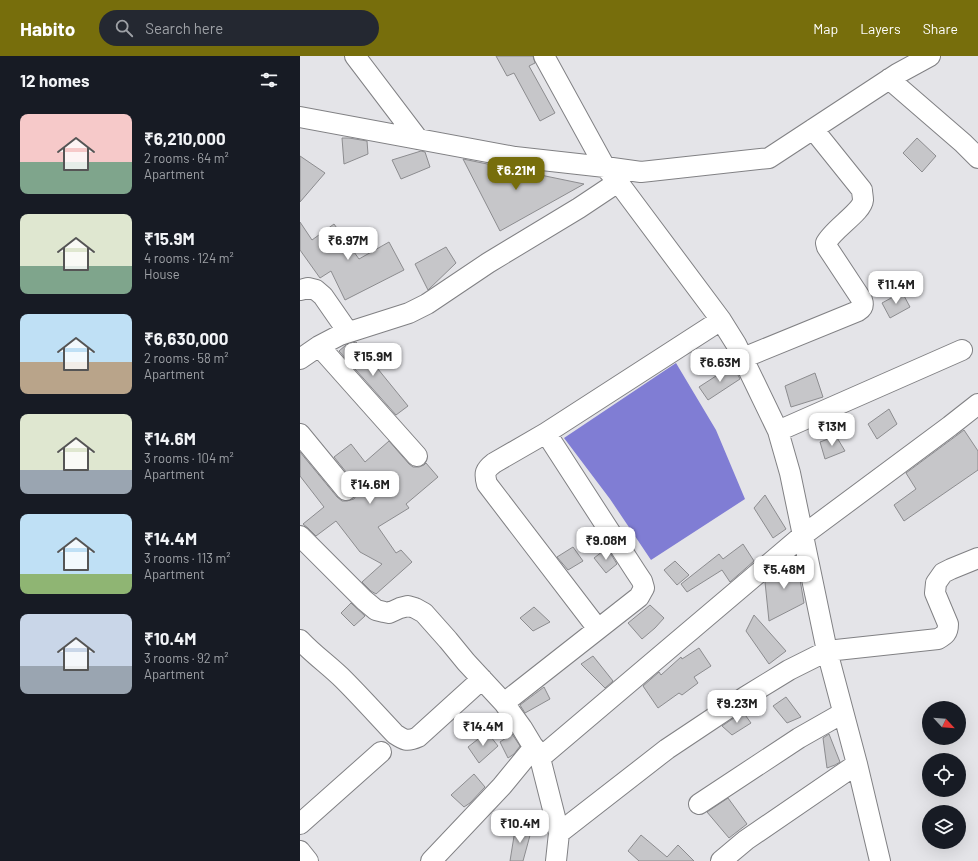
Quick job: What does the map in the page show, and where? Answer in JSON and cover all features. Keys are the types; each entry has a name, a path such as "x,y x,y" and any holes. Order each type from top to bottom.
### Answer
{"street":[{"path":"354,56 418,139"},
{"path":"300,117 612,175 770,158 889,79 930,56"},
{"path":"550,58 612,175 721,320 736,344 778,431 790,473 827,651 857,764 880,861"},
{"path":"889,79 963,142 978,158"},
{"path":"743,358 858,311 864,304 827,247 826,243 832,234 860,207 863,200 862,190 814,129"},
{"path":"300,359 319,346 340,335 409,313 427,304 488,263 580,208 612,175"},
{"path":"300,290 308,288 316,290 323,296 348,332"},
{"path":"598,629 487,484 485,475 488,468 494,463 546,433 721,320"},
{"path":"319,346 417,456"},
{"path":"778,431 962,350"},
{"path":"431,861 502,786 537,752 802,536 978,404"},
{"path":"504,703 639,597 644,588 642,581 546,433"},
{"path":"300,434 346,490"},
{"path":"300,536 364,600 376,610 389,613 408,606 415,608 424,614 504,703 537,752 559,833 556,861"},
{"path":"559,833 667,749 745,697 790,670 827,651 938,638 944,635 948,630 948,624 935,593 936,583 943,573 978,558"},
{"path":"300,640 311,652 344,680 395,734 402,739 410,740 418,737 482,679"},
{"path":"699,804 799,738 843,713"},
{"path":"300,824 381,752"},
{"path":"721,861 746,840 857,764"},
{"path":"300,852 308,861"}],"shaded area":[{"path":"676,363 716,430 745,499 651,560 610,499 564,438"}],"building":[{"path":"496,56 533,56 535,63 529,66 555,113 540,121 514,73 507,76"},
{"path":"342,138 367,141 368,154 344,164"},
{"path":"917,138 936,156 922,172 903,153"},
{"path":"421,151 425,152 430,167 401,179 392,160"},
{"path":"300,156 325,173 300,202"},
{"path":"463,159 584,184 500,231"},
{"path":"300,222 312,240 334,224 359,259 389,242 404,270 345,300 331,271 320,278 300,250"},
{"path":"446,247 456,263 428,290 415,264"},
{"path":"902,292 910,307 890,318 882,303"},
{"path":"356,342 408,406 396,415 339,351 346,345"},
{"path":"733,365 740,379 708,400 699,387"},
{"path":"815,373 823,397 791,407 785,386"},
{"path":"889,409 897,424 877,439 868,424"},
{"path":"964,430 978,451 978,470 904,521 894,505 916,489 906,473"},
{"path":"836,436 845,451 825,459 820,442"},
{"path":"389,441 413,467 419,467 426,463 438,477 406,504 409,508 378,527 396,553 401,550 412,562 376,594 362,582 382,564 360,552 336,521 316,536 303,524 324,507 300,476 300,452 337,497 342,501 347,501 354,499 357,494 357,488 355,483 334,457 351,444 365,462"},
{"path":"765,495 786,529 773,538 754,508"},
{"path":"743,544 754,561 730,582 722,570 687,592 681,584 719,554 723,559"},
{"path":"573,547 583,561 568,570 557,557"},
{"path":"607,548 617,564 606,573 594,558"},
{"path":"796,556 804,603 769,621 765,582"},
{"path":"675,561 689,575 677,585 664,570"},
{"path":"351,603 365,616 354,626 341,613"},
{"path":"650,605 664,618 642,639 628,623"},
{"path":"534,607 550,622 533,631 520,618"},
{"path":"754,615 786,651 769,664 746,631"},
{"path":"699,648 711,666 694,677 698,683 682,695 679,693 658,708 643,686 659,672 661,675 681,657 682,659"},
{"path":"593,656 613,681 605,688 581,664"},
{"path":"544,687 550,699 525,713 520,705"},
{"path":"786,697 801,717 787,723 773,706"},
{"path":"743,712 751,723 732,735 722,726"},
{"path":"487,732 498,746 479,763 468,747"},
{"path":"512,734 520,746 514,754 508,758 500,742"},
{"path":"829,734 840,762 827,768 823,738"},
{"path":"474,774 485,787 470,803 464,807 451,795"},
{"path":"728,798 747,824 729,838 707,812"},
{"path":"532,828 523,861 510,861 515,830"},
{"path":"641,835 667,857 678,845 694,861 639,861 628,851"}]}
